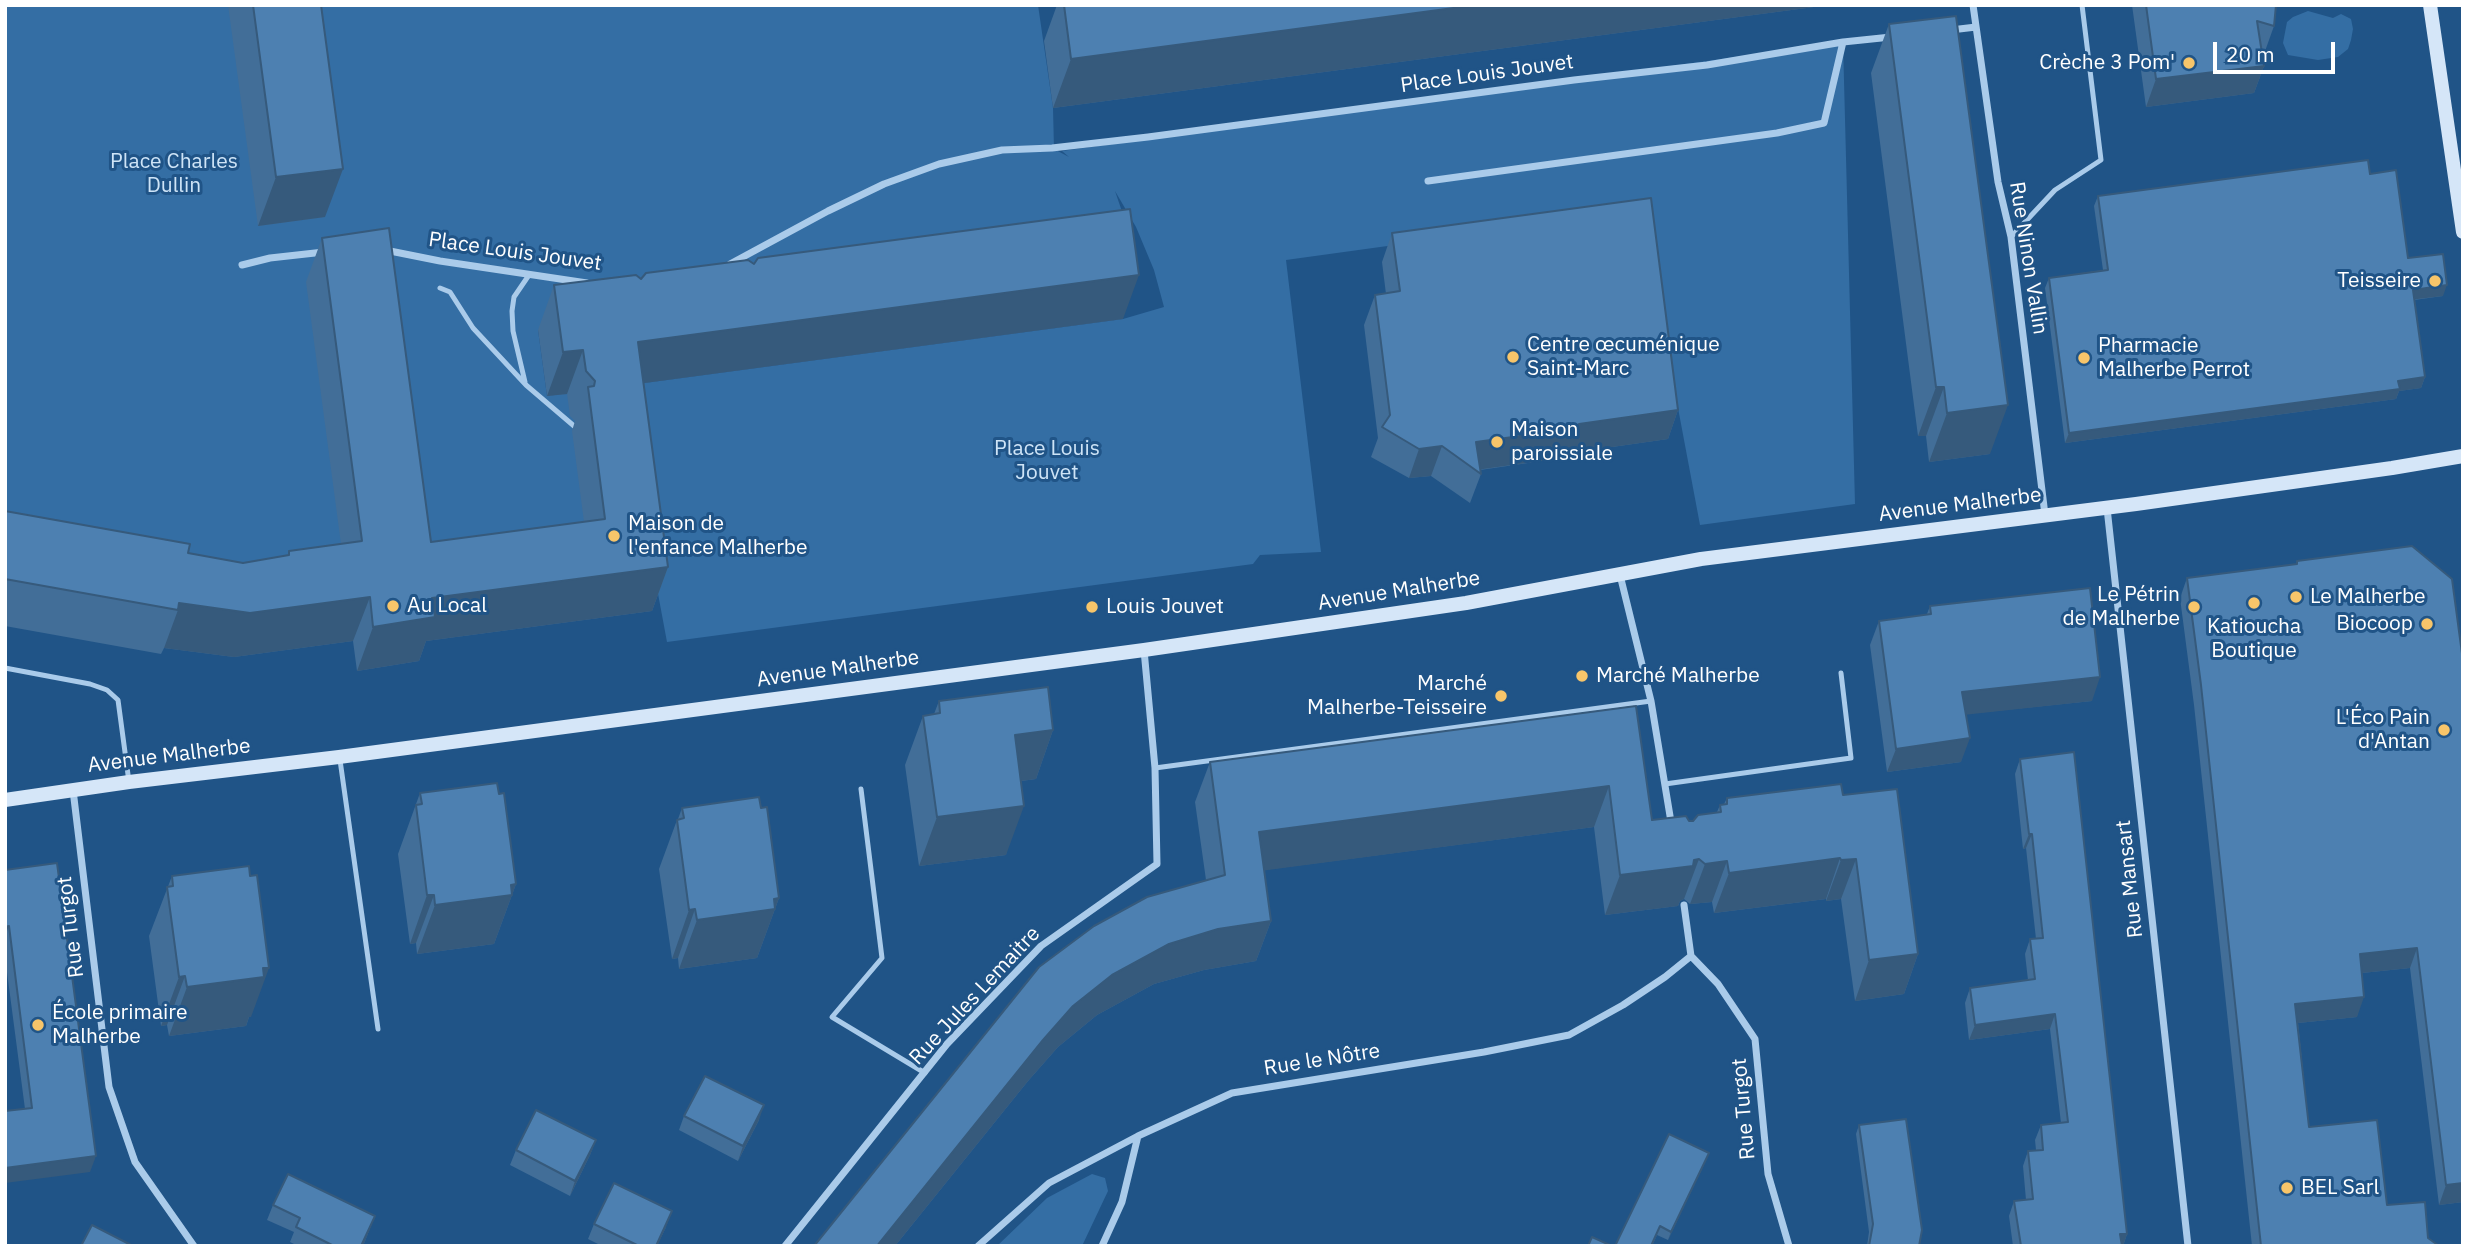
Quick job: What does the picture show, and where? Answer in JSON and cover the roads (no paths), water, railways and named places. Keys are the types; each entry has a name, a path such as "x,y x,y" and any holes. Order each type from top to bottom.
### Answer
{"street":[{"name":"Rue Ninon Vallin","path":"1973,5 1998,182 2011,237 2045,516"},
{"path":"2430,5 2463,233"},
{"path":"1936,31 1976,27"},
{"name":"Place Louis Jouvet","path":"720,266 733,263 884,184 939,164 1002,150 1052,148 1161,135 1553,82 1718,63 1896,36"},
{"path":"1428,181 1777,133 1824,123 1843,42"},
{"name":"Place Louis Jouvet","path":"377,249 593,283"},
{"path":"242,264 331,251"},
{"name":"Avenue Malherbe","path":"5,800 1144,650 1466,603 1701,559 2107,508 2463,456"},
{"name":"Rue Mansart","path":"2107,508 2188,1246"},
{"path":"1620,575 1651,701 1673,832"},
{"name":"Rue Jules Lemaitre","path":"785,1246 947,1044 1041,946 1157,864 1155,768 1144,650"},
{"name":"Rue Turgot","path":"74,790 109,1087 135,1162 194,1246"},
{"path":"1684,905 1691,956"},
{"name":"Rue Turgot","path":"1691,956 1718,984 1755,1039 1768,1174 1789,1246"},
{"name":"Rue le Nôtre","path":"978,1246 1049,1183 1138,1136 1232,1093 1484,1052 1569,1035 1623,1005 1691,956"},
{"path":"1102,1246 1122,1202 1138,1136"}],"lane":[{"path":"2011,237 2055,190 2101,160 2082,5"},
{"path":"733,263 734,272"},
{"path":"526,385 513,331 512,311 514,297 529,275"},
{"path":"440,288 450,292 473,328 526,385 574,426"},
{"path":"5,668 90,684 107,690 118,701 130,782"},
{"path":"1665,784 1851,758 1841,673"},
{"path":"1155,768 1651,701"},
{"path":"339,757 378,1029"},
{"path":"861,789 882,958 832,1017 925,1073"}],"place":[{"name":"Crèche 3 Pom'","path":"2189,63"},
{"name":"Teisseire","path":"2435,281"},
{"name":"Centre œcuménique Saint-Marc","path":"1513,357"},
{"name":"Pharmacie Malherbe Perrot","path":"2084,358"},
{"name":"Maison paroissiale","path":"1497,442"},
{"name":"Maison de l'enfance Malherbe","path":"614,536"},
{"name":"Le Malherbe","path":"2296,597"},
{"name":"Katioucha Boutique","path":"2254,603"},
{"name":"Au Local","path":"393,606"},
{"name":"Louis Jouvet","path":"1092,607"},
{"name":"Le Pétrin de Malherbe","path":"2194,607"},
{"name":"Biocoop","path":"2427,624"},
{"name":"Marché Malherbe","path":"1582,676"},
{"name":"Marché Malherbe-Teisseire","path":"1501,696"},
{"name":"L'Éco Pain d'Antan","path":"2444,730"},
{"name":"École primaire Malherbe","path":"38,1025"},
{"name":"BEL Sarl","path":"2287,1188"}],"park label":[{"name":"Place Charles Dullin","path":"174,174"}]}
